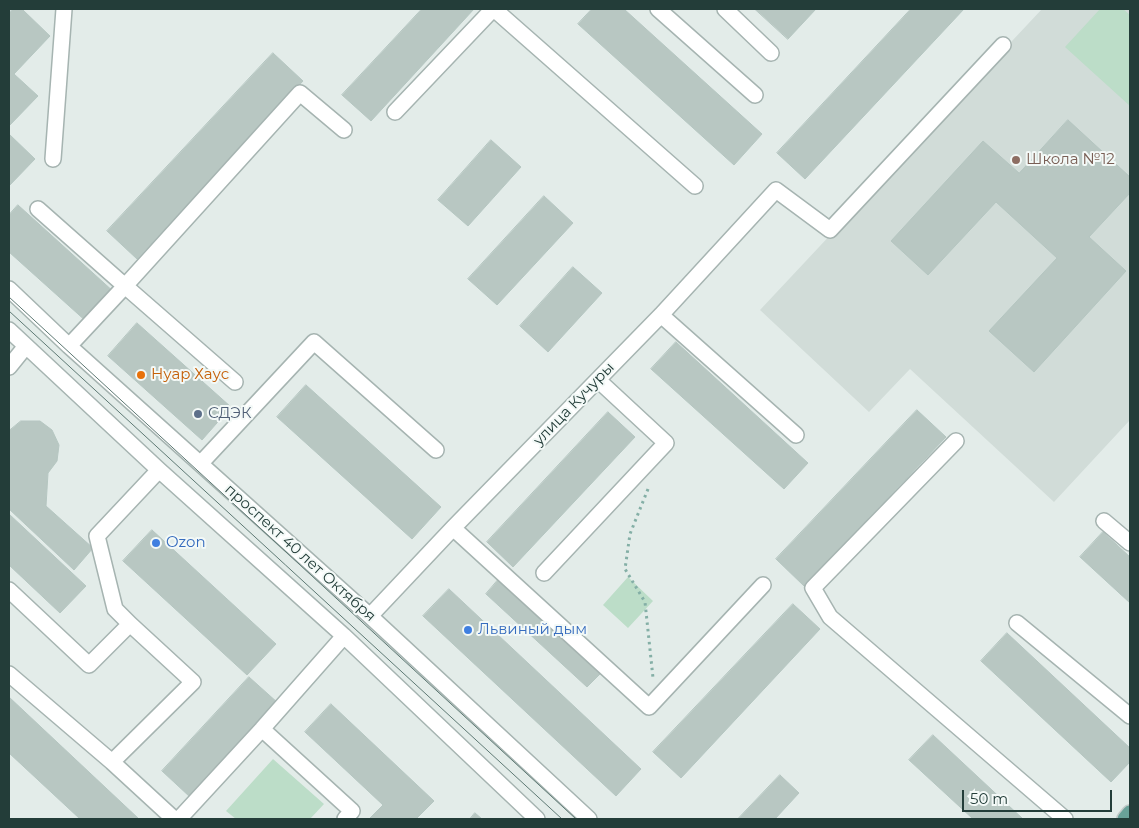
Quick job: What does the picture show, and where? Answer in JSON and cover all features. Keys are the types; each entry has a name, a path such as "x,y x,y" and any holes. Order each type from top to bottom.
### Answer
{"main road":[{"path":"1125,819 1130,813"}],"street":[{"path":"53,159 64,9"},
{"path":"395,112 494,9 695,186"},
{"path":"658,9 755,95"},
{"path":"724,9 771,53"},
{"name":"улица Кучуры","path":"370,616 660,315 776,190 830,230 1003,45"},
{"path":"69,346 300,93 344,130"},
{"path":"38,209 235,382"},
{"name":"проспект 40 лет Октября","path":"9,289 69,346 370,616 589,819"},
{"path":"660,315 796,435"},
{"path":"9,330 159,470 344,636 537,819"},
{"path":"200,463 314,342 436,450"},
{"path":"9,367 26,346"},
{"path":"544,573 666,443 598,380"},
{"path":"956,441 813,588 830,617 1066,819"},
{"path":"112,762 193,682 115,609 97,536 159,470"},
{"path":"1104,521 1130,543"},
{"path":"453,528 649,707 763,586"},
{"path":"9,590 89,665 130,624"},
{"path":"1017,622 1130,716"},
{"path":"179,819 344,636"},
{"path":"9,674 112,762 174,819"},
{"path":"262,729 352,811 345,819"}],"path":[{"path":"651,482 630,534 625,570 645,602 655,701"}],"shaded area":[{"name":"Школа №12","path":"1042,9 1130,9 1130,420 1054,502 910,369 869,412 760,310"}],"green space":[{"path":"1100,9 1123,9 1130,15 1130,106 1065,47"},
{"path":"628,577 653,601 628,628 603,605"},
{"path":"273,759 324,804 310,819 236,819 226,811"}],"building":[{"path":"13,9 24,9 50,36 14,74 38,96 9,126 9,13"},
{"path":"422,9 474,9 371,121 342,95"},
{"path":"592,9 624,9 762,134 734,165 578,24"},
{"path":"755,9 816,9 788,39"},
{"path":"911,9 964,9 805,179 777,153"},
{"path":"273,53 303,81 137,259 107,231"},
{"path":"1068,120 1130,177 1130,193 1089,237 1126,271 1034,372 989,331 1057,258 996,202 928,275 891,241 983,141 1019,173"},
{"path":"9,134 35,159 9,186"},
{"path":"491,140 521,167 468,226 438,200"},
{"path":"544,196 573,223 497,305 468,279"},
{"path":"18,205 115,293 88,323 9,252 9,215"},
{"path":"573,267 602,293 548,352 520,326"},
{"path":"137,323 231,407 202,440 108,356"},
{"path":"676,342 808,463 784,489 651,369"},
{"path":"306,385 441,507 412,539 277,417"},
{"path":"917,410 946,437 804,586 776,559"},
{"path":"608,412 635,437 513,567 487,542"},
{"path":"21,421 40,421 52,430 59,445 57,461 48,473 46,506 93,548 74,570 9,509 9,431"},
{"path":"9,514 86,586 60,613 9,565"},
{"path":"152,530 276,644 247,675 123,561"},
{"path":"1103,532 1130,557 1130,603 1080,557"},
{"path":"498,580 600,674 587,687 486,594"},
{"path":"449,589 641,769 616,796 423,616"},
{"path":"793,604 820,629 681,778 653,752"},
{"path":"1007,633 1130,748 1130,762 1111,782 981,661"},
{"path":"249,677 278,703 190,797 162,771"},
{"path":"9,697 139,819 80,819 9,753"},
{"path":"331,704 434,801 416,819 369,819 383,805 305,732"},
{"path":"933,735 1023,819 973,819 909,760"},
{"path":"780,775 799,793 775,819 738,819"},
{"path":"475,813 482,819 470,819"}],"tram line":[{"path":"9,297 576,819"},
{"path":"9,311 562,819"}],"place":[{"name":"Школа №12","path":"1016,160"},
{"name":"Нуар Хаус","path":"141,375"},
{"name":"СДЭК","path":"198,414"},
{"name":"Ozon","path":"156,543"},
{"name":"Львиный дым","path":"468,630"}]}
